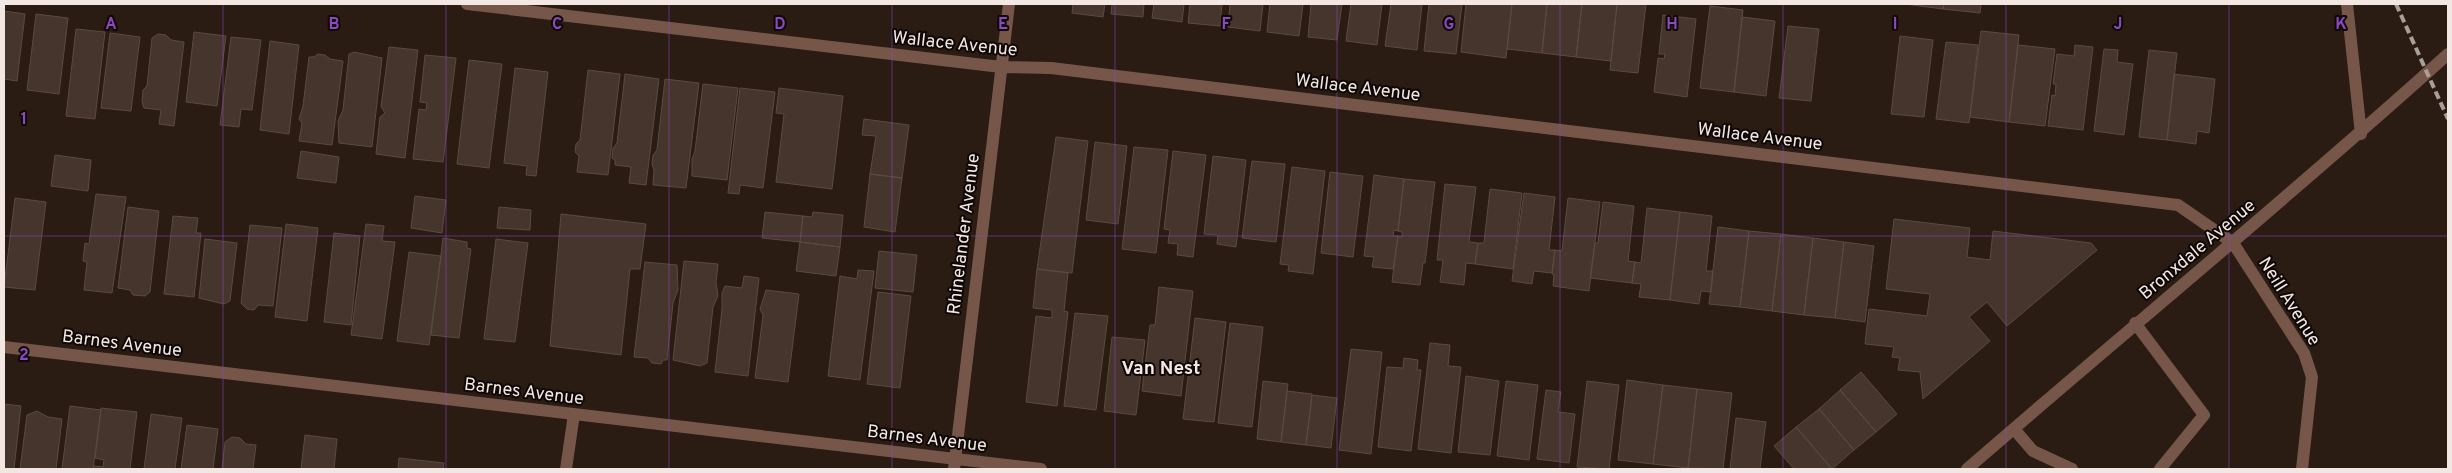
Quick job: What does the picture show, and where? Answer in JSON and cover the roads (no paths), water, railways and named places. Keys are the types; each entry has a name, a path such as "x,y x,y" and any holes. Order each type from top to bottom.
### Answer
{"street":[{"name":"Wallace Avenue","path":"467,4 1001,67 1051,68 2178,205 2232,243"},
{"name":"Rhinelander Avenue","path":"954,464 1009,4"},
{"path":"2347,4 2361,134"},
{"name":"Bronxdale Avenue","path":"1967,469 2135,323 2361,134 2448,54"},
{"name":"Neill Avenue","path":"2232,243 2304,353 2312,377 2302,469"},
{"path":"2135,323 2204,414 2160,469"},
{"name":"Barnes Avenue","path":"4,346 574,414 954,464 1041,469"},
{"path":"566,469 574,414"},
{"path":"2014,428 2033,451 2072,469"}],"railway":[{"path":"2396,4 2448,119"}],"district":[{"name":"Van Nest","path":"1161,367"}]}
